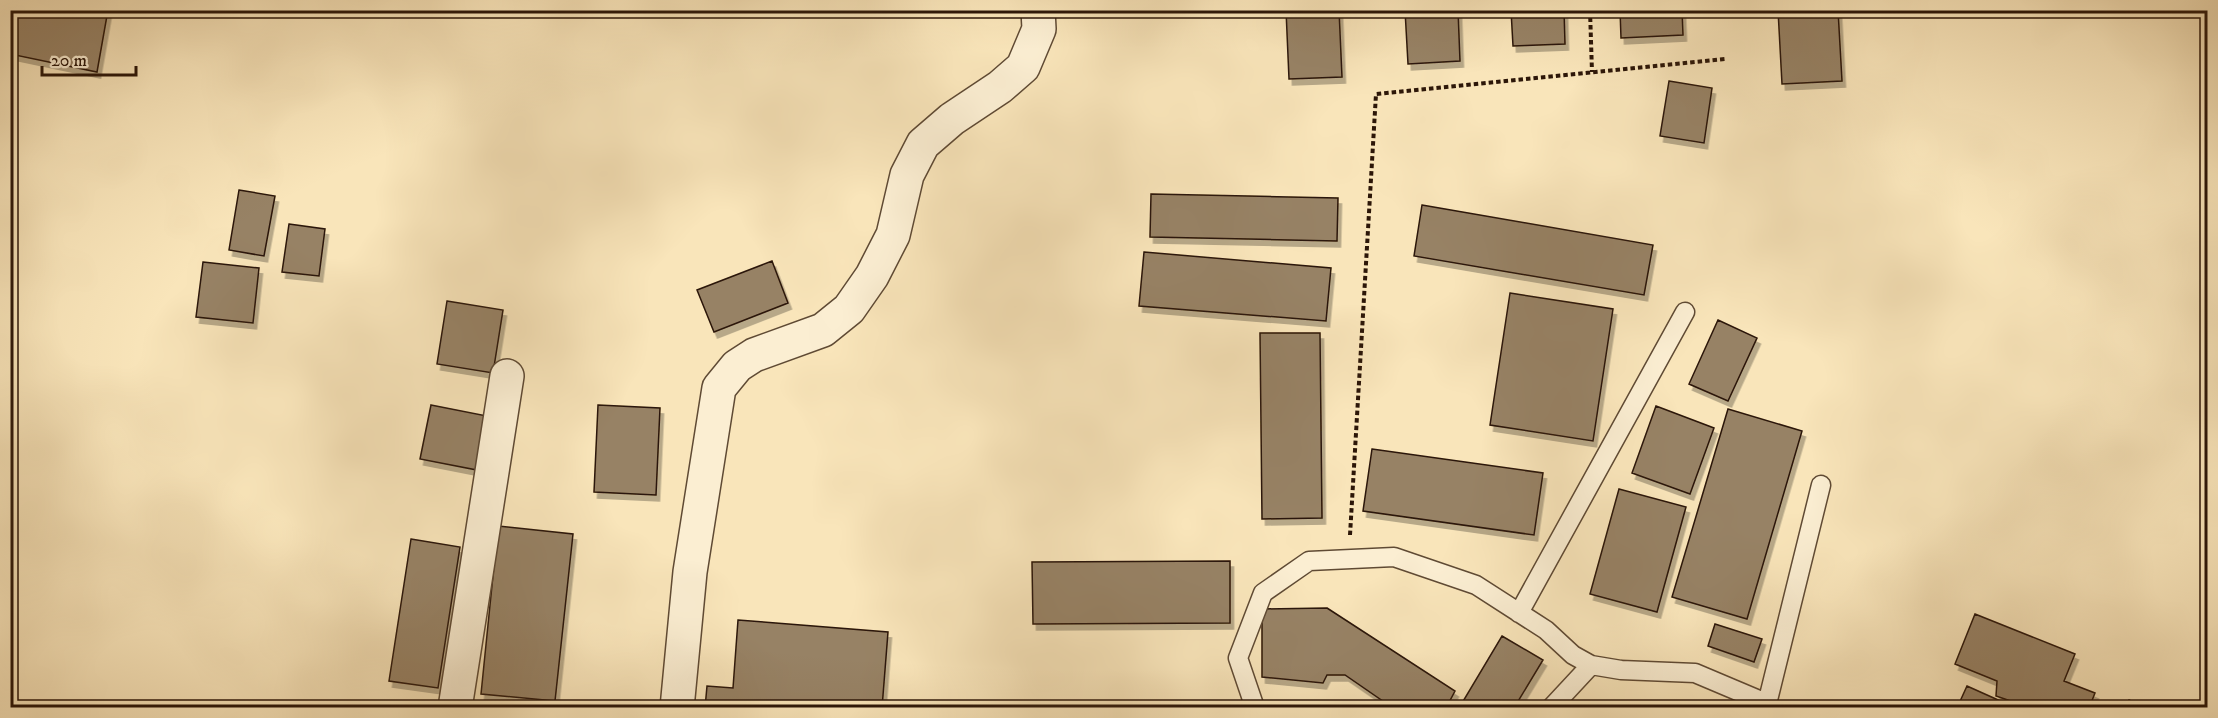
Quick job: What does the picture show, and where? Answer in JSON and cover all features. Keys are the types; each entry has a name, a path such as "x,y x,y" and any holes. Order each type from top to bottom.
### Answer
{"street":[{"path":"677,708 690,572 719,388 737,366 754,355 823,330 849,309 872,276 893,235 907,176 923,144 952,119 1000,87 1023,67 1039,29 1038,10"},
{"path":"455,708 507,376"}],"lane":[{"path":"1519,613 1685,312"},
{"path":"1255,708 1238,658 1263,593 1309,561 1394,557 1476,585 1546,630 1573,655 1591,665 1621,670 1695,673 1766,705 1821,485"},
{"path":"1551,708 1591,665"}],"path":[{"path":"1590,10 1593,72"},
{"path":"1348,560 1376,94 1725,59"}],"building":[{"path":"10,10 108,10 97,72 10,54"},
{"path":"1286,10 1339,10 1342,77 1289,79"},
{"path":"1405,10 1458,10 1460,61 1408,64"},
{"path":"1511,10 1564,10 1565,44 1513,46"},
{"path":"1620,10 1682,10 1683,35 1621,38"},
{"path":"1778,10 1838,10 1842,81 1782,84"},
{"path":"1669,81 1712,88 1704,143 1660,136"},
{"path":"239,190 275,196 264,256 229,250"},
{"path":"1151,194 1338,198 1337,241 1150,237"},
{"path":"1422,205 1653,245 1644,295 1414,256"},
{"path":"289,224 325,229 319,276 282,272"},
{"path":"1144,252 1331,268 1326,321 1139,306"},
{"path":"772,261 788,303 714,332 697,290"},
{"path":"203,262 259,268 253,323 196,317"},
{"path":"1510,293 1613,309 1593,441 1490,425"},
{"path":"447,301 503,310 493,373 437,364"},
{"path":"1718,320 1757,338 1728,401 1689,384"},
{"path":"1260,333 1320,333 1322,518 1262,519"},
{"path":"431,405 487,416 477,470 420,459"},
{"path":"598,405 660,408 656,495 594,492"},
{"path":"1656,406 1714,428 1690,494 1632,473"},
{"path":"1728,409 1802,431 1747,619 1672,597"},
{"path":"1372,449 1543,473 1534,535 1363,511"},
{"path":"1619,489 1686,507 1657,612 1590,594"},
{"path":"498,526 573,534 555,701 481,694"},
{"path":"411,539 460,547 438,688 389,681"},
{"path":"1230,561 1230,623 1033,624 1032,562"},
{"path":"1327,608 1455,691 1446,708 1393,708 1345,675 1327,675 1323,683 1262,677 1262,609"},
{"path":"1975,614 2075,654 2064,681 2095,693 2089,708 2031,708 1996,696 1997,681 1955,664"},
{"path":"738,620 888,632 882,708 705,708 707,686 733,688"},
{"path":"1715,624 1762,639 1754,662 1708,646"},
{"path":"1502,636 1543,660 1514,708 1459,708"},
{"path":"1967,686 2016,708 1957,708"},
{"path":"2129,700 2146,708 2126,708"}]}
